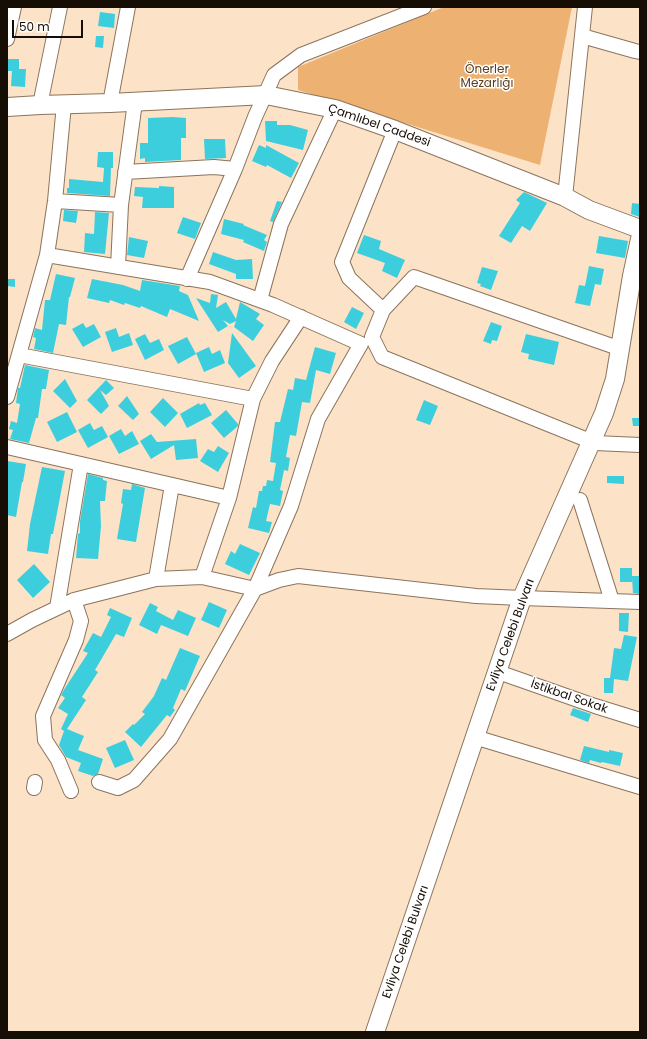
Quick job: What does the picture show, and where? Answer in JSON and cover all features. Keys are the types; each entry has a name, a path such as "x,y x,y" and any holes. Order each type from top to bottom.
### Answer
{"main road":[{"name":"Çamlıbel Caddesi","path":"7,107 64,104 110,104 266,95 335,109 395,130 565,197 590,210 640,229"},
{"name":"Evliya Celebi Bulvarı","path":"375,1032 522,598 604,413 615,379 632,276 640,239"}],"street":[{"path":"7,39 14,7"},
{"path":"40,105 60,7"},
{"path":"110,104 128,7"},
{"path":"187,279 274,75 301,55 424,7"},
{"path":"565,197 585,7"},
{"path":"582,36 640,52"},
{"path":"118,267 121,205 135,102"},
{"path":"7,397 47,255 55,200 64,104"},
{"path":"260,300 281,224 335,109"},
{"path":"383,310 349,278 342,262 395,130"},
{"path":"125,172 214,167 235,169"},
{"path":"55,200 121,205"},
{"path":"47,255 210,282 260,300 361,344 318,419 291,506 255,589 170,739 134,780 118,788 99,782"},
{"path":"621,349 414,277 383,310 372,337 382,357 592,442 598,444 640,445"},
{"path":"202,577 229,498 253,399 272,361 301,317"},
{"path":"19,355 253,399"},
{"path":"7,448 229,498"},
{"path":"57,608 81,464"},
{"path":"156,579 172,485"},
{"path":"580,500 612,601"},
{"path":"7,634 74,600 156,579 202,577 255,589 279,580 298,576 476,596 640,602"},
{"path":"71,791 58,760 45,740 43,716 76,640 81,621 74,600"},
{"name":"İstikbal Sokak","path":"498,672 640,720"},
{"path":"481,739 640,787"}],"green space":[{"name":"Önerler Mezarlığı","path":"444,7 572,7 540,165 298,90 298,67"}],"building":[{"path":"100,12 115,14 114,28 98,26"},
{"path":"96,36 104,36 103,48 95,47"},
{"path":"7,59 19,59 19,69 26,69 25,87 11,86 12,71 7,71"},
{"path":"148,118 186,118 186,138 181,138 181,160 145,162 145,158 140,159 140,143 148,143"},
{"path":"265,121 277,121 277,125 290,125 308,130 303,150 266,141"},
{"path":"204,139 225,139 226,158 205,159"},
{"path":"259,145 266,148 266,145 299,163 291,178 267,165 266,167 252,161"},
{"path":"98,152 113,152 110,196 67,193 67,188 69,188 69,179 103,182 104,168 97,167"},
{"path":"159,186 174,187 174,208 142,208 143,197 134,196 135,187 159,188"},
{"path":"524,192 547,203 530,231 522,226 511,243 499,236 520,203 516,200"},
{"path":"277,201 282,202 273,222 270,221"},
{"path":"632,203 640,204 640,217 631,214"},
{"path":"64,210 78,211 76,223 63,221"},
{"path":"95,212 109,213 105,254 84,252 85,233 94,234"},
{"path":"183,217 201,223 195,239 177,233"},
{"path":"224,219 244,224 243,225 267,235 264,240 267,242 264,251 243,242 244,240 221,234"},
{"path":"364,235 381,241 379,249 405,260 397,278 382,271 385,263 357,253"},
{"path":"599,236 628,241 625,258 596,253"},
{"path":"129,237 148,241 144,258 127,255"},
{"path":"213,252 236,260 252,259 253,279 236,279 236,274 209,264"},
{"path":"589,266 604,269 601,285 595,284 590,306 575,303 579,285 585,286"},
{"path":"482,267 498,271 491,290 480,286 481,284 477,283"},
{"path":"56,274 75,278 69,297 66,325 59,324 53,353 34,349 36,338 33,337 35,328 42,330 45,300 50,300"},
{"path":"7,279 15,279 15,287 7,286"},
{"path":"92,279 123,285 140,291 142,280 180,286 179,291 188,295 199,321 170,309 167,317 141,306 140,308 125,303 124,305 110,300 109,303 87,298"},
{"path":"211,294 218,295 216,308 226,302 236,319 240,302 260,314 256,319 264,325 253,341 234,327 236,321 230,324 223,320 228,326 218,332 196,298 210,303"},
{"path":"352,307 364,313 356,329 344,322"},
{"path":"491,322 502,326 497,341 492,340 491,344 483,341"},
{"path":"83,323 86,328 94,324 101,337 83,347 72,329"},
{"path":"116,328 119,337 129,333 133,345 112,352 105,332"},
{"path":"232,333 256,366 239,378 228,363"},
{"path":"145,334 150,343 159,339 164,350 145,360 135,339"},
{"path":"526,334 559,342 554,365 528,359 529,354 521,352"},
{"path":"187,337 196,354 178,364 168,346"},
{"path":"209,347 212,354 220,350 225,363 204,372 196,353"},
{"path":"315,347 336,353 330,374 316,370 310,403 302,402 296,436 290,435 286,457 290,458 288,471 284,470 280,490 283,491 280,506 270,504 266,521 272,522 269,533 248,528 253,507 256,508 259,491 262,491 263,486 266,486 267,480 273,481 276,463 270,462 275,422 280,422 288,389 293,390 295,378 306,380"},
{"path":"25,365 49,370 46,389 42,389 38,418 36,418 29,443 10,439 13,430 9,429 11,421 17,423 20,404 16,403 18,388 20,388"},
{"path":"65,379 77,401 70,408 53,391"},
{"path":"106,380 114,388 106,395 100,390 109,406 101,414 87,400"},
{"path":"127,396 139,414 133,420 118,406"},
{"path":"163,398 178,413 165,427 150,412"},
{"path":"424,400 438,406 430,425 416,420"},
{"path":"199,403 200,405 205,403 212,415 187,428 180,414"},
{"path":"226,410 238,426 224,438 211,423"},
{"path":"67,412 77,432 57,442 47,422"},
{"path":"632,418 640,418 640,426 633,426"},
{"path":"90,423 94,430 102,426 108,437 88,448 78,430"},
{"path":"121,429 125,436 132,431 139,444 119,454 109,436"},
{"path":"151,434 157,442 196,439 198,458 176,460 174,445 151,459 140,441"},
{"path":"218,446 229,453 218,472 200,461 208,449 214,452"},
{"path":"7,461 26,464 16,517 7,515"},
{"path":"42,467 65,471 48,554 27,551 30,524"},
{"path":"88,474 103,478 103,480 107,481 105,501 100,501 101,526 98,559 76,558 78,534 80,533 80,521"},
{"path":"607,476 624,476 624,484 607,483"},
{"path":"132,484 145,488 136,542 117,539 123,504 121,503 123,489 131,490"},
{"path":"240,544 260,553 249,575 225,564 231,551 235,554"},
{"path":"34,564 50,582 33,598 17,580"},
{"path":"620,568 632,568 632,576 640,576 640,594 633,593 632,578 632,582 620,582"},
{"path":"209,602 227,610 219,628 201,620"},
{"path":"150,603 158,607 156,611 173,620 178,610 196,618 188,636 161,625 157,634 139,625"},
{"path":"110,608 132,618 124,637 116,634 95,670 98,672 82,697 86,700 67,729 84,736 78,750 103,759 98,774 93,776 78,771 81,763 66,757 59,745 64,731 61,729 68,714 58,708 65,698 61,695 88,653 83,651 93,633 101,637 111,617 107,615"},
{"path":"619,613 629,613 628,632 619,631"},
{"path":"624,635 637,637 628,681 614,679 613,693 604,693 604,678 610,678 614,648 621,649"},
{"path":"180,648 200,656 185,691 181,689 173,708 175,710 170,717 167,715 141,747 125,732 145,714 142,712 154,696 162,678 166,680"},
{"path":"573,708 591,714 588,722 570,715"},
{"path":"125,740 134,760 115,768 106,748"},
{"path":"584,746 609,752 609,750 623,753 620,766 590,760 589,763 580,760"}]}
